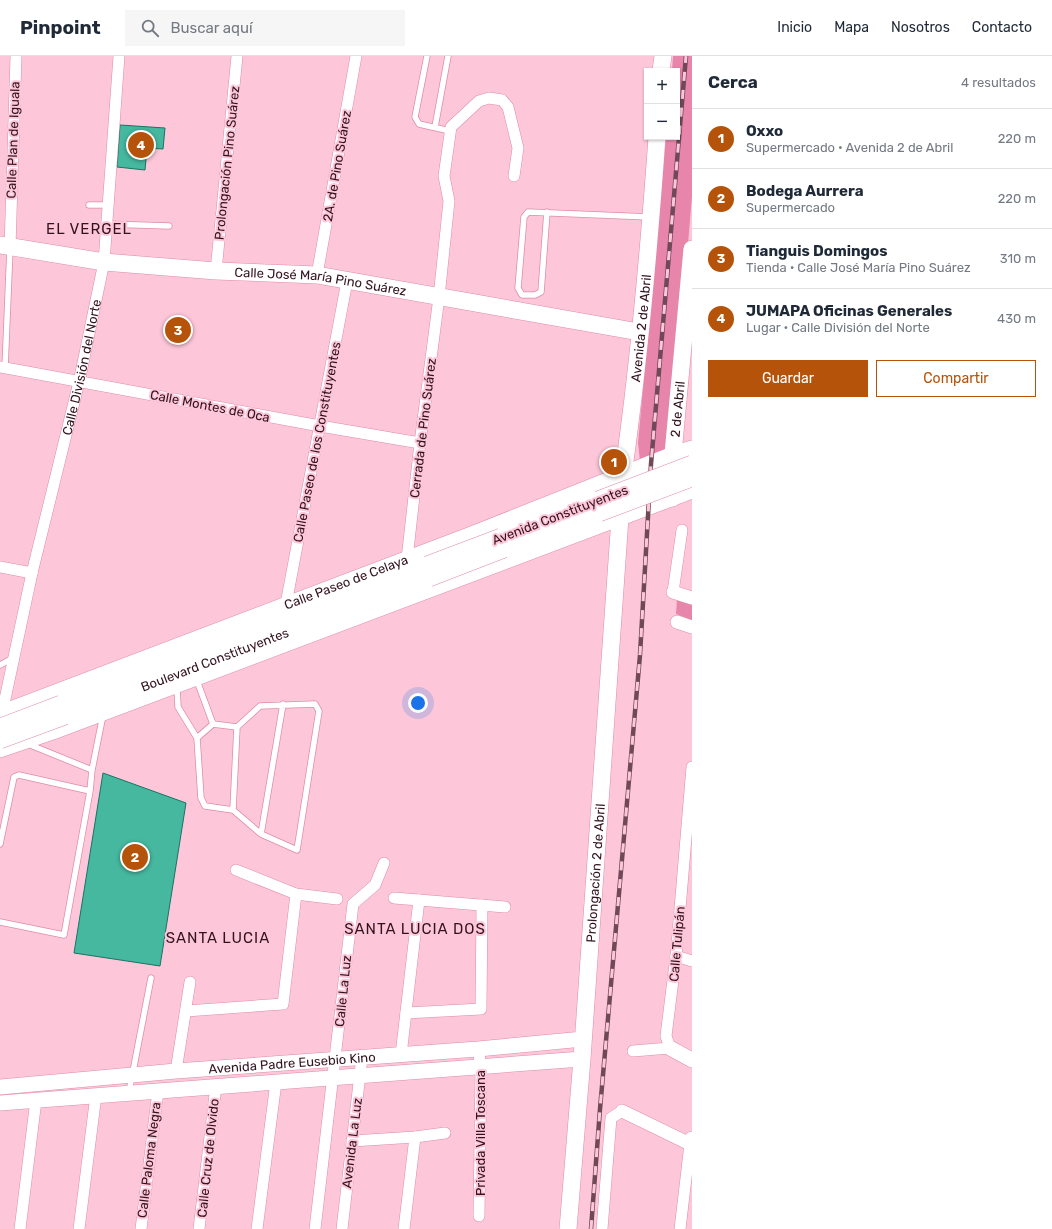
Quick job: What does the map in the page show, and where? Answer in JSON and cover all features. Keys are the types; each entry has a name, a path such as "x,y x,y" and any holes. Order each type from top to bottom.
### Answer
{"main road":[{"path":"662,56 662,68"},
{"name":"Avenida 2 de Abril","path":"620,518 623,475 633,404 657,140"},
{"name":"Calle José María Pino Suárez","path":"5,246 104,262 216,271 317,275 639,332"},
{"name":"2 de Abril","path":"672,498 674,454 692,249"},
{"name":"Calle Paseo de Celaya","path":"3,716 45,696 407,559 430,570 480,571 596,507 623,475 692,448"},
{"name":"Avenida Constituyentes","path":"430,570 596,507 692,464"},
{"name":"Avenida Constituyentes","path":"596,507 692,478"},
{"name":"Calle Paseo de Celaya","path":"0,749 53,732 196,678 430,570 469,535 596,507 620,518 692,491"},
{"name":"Prolongación 2 de Abril","path":"568,1229 582,1058 620,518"},
{"name":"Boulevard Constituyentes","path":"0,749 63,710 430,570"},
{"name":"Boulevard Constituyentes","path":"3,716 63,710"},
{"name":"Avenida Padre Eusebio Kino","path":"0,1087 176,1071 478,1049 583,1039"},
{"path":"670,1048 692,1060"},
{"name":"Avenida Padre Eusebio Kino","path":"0,1103 582,1058"}],"street":[{"name":"Calle Plan de Iguala","path":"5,246 16,56"},
{"name":"Calle División del Norte","path":"0,749 3,716 13,658 32,573 79,382 104,262 119,56"},
{"name":"Prolongación Pino Suárez","path":"216,271 237,56"},
{"name":"2A. de Pino Suárez","path":"317,275 356,56"},
{"path":"450,131 451,127 480,101 489,98 502,100 508,107 518,148 514,176"},
{"name":"Cerrada de Pino Suárez","path":"407,559 439,297 449,201 444,176 450,131"},
{"name":"Calle Paseo de los Constituyentes","path":"286,604 347,281"},
{"name":"Calle Montes de Oca","path":"2,367 420,443"},
{"path":"682,530 673,592 692,598"},
{"path":"469,535 465,542 464,556 468,564 473,569 480,571"},
{"path":"0,567 32,573"},
{"path":"678,622 692,627"},
{"path":"45,696 40,704 38,717 42,726 53,732"},
{"name":"Calle Tulipán","path":"670,1048 666,1036 676,956 690,815 692,767"},
{"name":"Calle La Luz","path":"335,1059 353,904 375,885 384,863"},
{"path":"236,870 296,894 337,899"},
{"path":"186,1012 283,1004 296,894"},
{"path":"394,898 505,907"},
{"path":"400,1055 419,900"},
{"path":"406,1013 481,1009 482,905"},
{"path":"676,956 692,961"},
{"path":"176,1071 190,982"},
{"path":"633,1051 670,1048"},
{"name":"Privada Villa Toscana","path":"478,1049 481,1067 480,1216"},
{"name":"Avenida La Luz","path":"342,1229 362,1057"},
{"name":"Avenida La Luz","path":"315,1229 335,1059"},
{"path":"257,1229 276,1082"},
{"name":"Calle Cruz de Olvido","path":"200,1229 216,1086"},
{"name":"Calle Paloma Negra","path":"141,1229 158,1091"},
{"path":"79,1229 96,1095"},
{"path":"20,1229 36,1100"},
{"path":"602,1229 611,1118 622,1111 691,1143 680,1229"},
{"path":"352,1141 415,1137 445,1133"},
{"path":"404,1229 415,1137"}],"lane":[{"path":"427,56 415,117 419,124 450,131"},
{"path":"435,127 448,56"},
{"path":"89,205 108,205"},
{"path":"547,212 541,292 535,295 522,295 518,288 524,217 528,212 547,212 651,217"},
{"path":"106,224 169,226"},
{"name":"Calle Plan de Iguala","path":"2,367 5,246"},
{"path":"0,665 13,658"},
{"path":"196,678 213,724"},
{"path":"177,685 178,706 197,738 201,798 205,806 233,810 261,834 297,850 319,711 315,704 260,706 237,727 233,810"},
{"path":"261,834 283,704"},
{"path":"0,922 64,936 103,713"},
{"path":"197,738 213,724 237,727"},
{"path":"24,742 92,770"},
{"path":"0,844 14,777 19,775 90,791"},
{"path":"129,1093 151,978"}],"shaded area":[{"path":"673,56 692,56 692,196 671,447 640,461 638,443 666,140 680,140 680,68 672,68"},
{"path":"677,599 692,604 692,620 676,614"}],"building":[{"path":"120,125 165,128 163,149 147,148 145,170 117,167"},
{"path":"103,773 186,803 160,966 74,953"}],"railway":[{"path":"591,1229 600,1109 640,655 651,464 686,56"}],"place":[{"name":"JUMAPA Oficinas Generales","path":"141,145"},
{"name":"Tianguis Domingos","path":"178,330"},
{"name":"Oxxo","path":"614,462"},
{"name":"Bodega Aurrera","path":"135,857"}],"district":[{"name":"EL VERGEL","path":"89,229"},
{"name":"SANTA LUCIA DOS","path":"415,929"},
{"name":"SANTA LUCIA","path":"218,938"}]}
